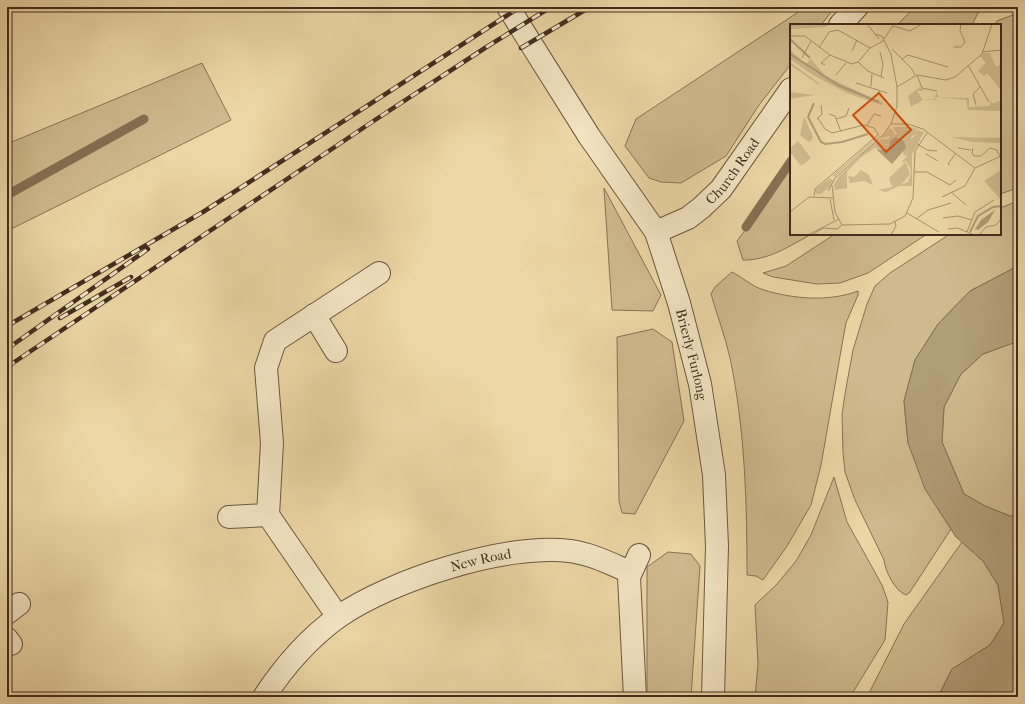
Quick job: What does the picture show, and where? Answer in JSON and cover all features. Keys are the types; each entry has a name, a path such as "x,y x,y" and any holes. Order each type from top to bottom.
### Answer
{"street":[{"name":"Brierly Furlong","path":"508,7 589,136 656,232 688,336 700,384 714,475 717,546 712,697"},
{"path":"841,24 857,7"},
{"name":"Church Road","path":"656,232 688,218 721,189 790,90"},
{"path":"338,617 268,516 272,443 266,368 275,341 379,273"},
{"path":"314,316 336,351"},
{"path":"229,517 268,516"},
{"name":"New Road","path":"264,697 294,658 316,635 338,617 402,584 435,572 480,559 519,552 570,551 635,564 629,583 635,697"}],"shaded area":[{"path":"806,7 835,7 822,24 790,24 790,65 759,105 726,156 681,183 661,182 649,178 625,146 636,119"},
{"path":"915,7 981,7 972,24 898,24"},
{"path":"1018,13 1018,188 1001,194 1001,24 995,24 997,21"},
{"path":"202,63 231,120 7,231 7,144"},
{"path":"790,169 790,235 810,235 770,255 752,260 743,260 737,241"},
{"path":"604,188 661,295 653,311 612,310"},
{"path":"1018,201 1018,266 970,291 938,324 915,360 904,401 908,443 940,512 951,529 910,592 906,595 894,585 888,575 884,560 855,500 845,472 842,414 853,350 867,304 875,286 890,273 948,235 1001,235 1001,208"},
{"path":"833,235 925,235 868,273 840,283 817,284 773,277 763,273 786,266"},
{"path":"1018,266 1018,342 983,354 961,374 944,407 942,442 964,494 985,506 1010,516 1018,516 1018,697 938,697 952,669 990,645 1004,623 998,585 983,561 956,537 925,489 908,443 904,401 915,360 938,324 970,291"},
{"path":"732,272 760,289 787,296 823,298 835,297 858,291 858,295 846,323 821,465 811,505 787,546 763,580 756,576 747,575 746,493 739,412 730,358 711,294 715,287"},
{"path":"653,329 672,342 684,421 635,514 622,513 619,501 617,337"},
{"path":"1018,342 1018,516 1010,516 985,506 964,494 942,442 944,407 961,374 983,354"},
{"path":"834,477 847,522 882,585 888,602 885,640 850,697 755,697 758,664 755,605 777,584 796,561 811,535"},
{"path":"962,542 983,561 998,585 1004,623 990,645 952,669 938,697 867,697 904,624"},
{"path":"668,552 691,554 700,566 691,697 647,697 647,567"}],"waterway":[{"path":"7,195 144,119"},
{"path":"746,227 790,162"}],"railway":[{"path":"7,326 203,212 520,7"},
{"path":"7,367 375,120 551,7"},
{"path":"521,48 590,7"},
{"path":"7,349 148,249"},
{"path":"60,318 131,277"}]}
